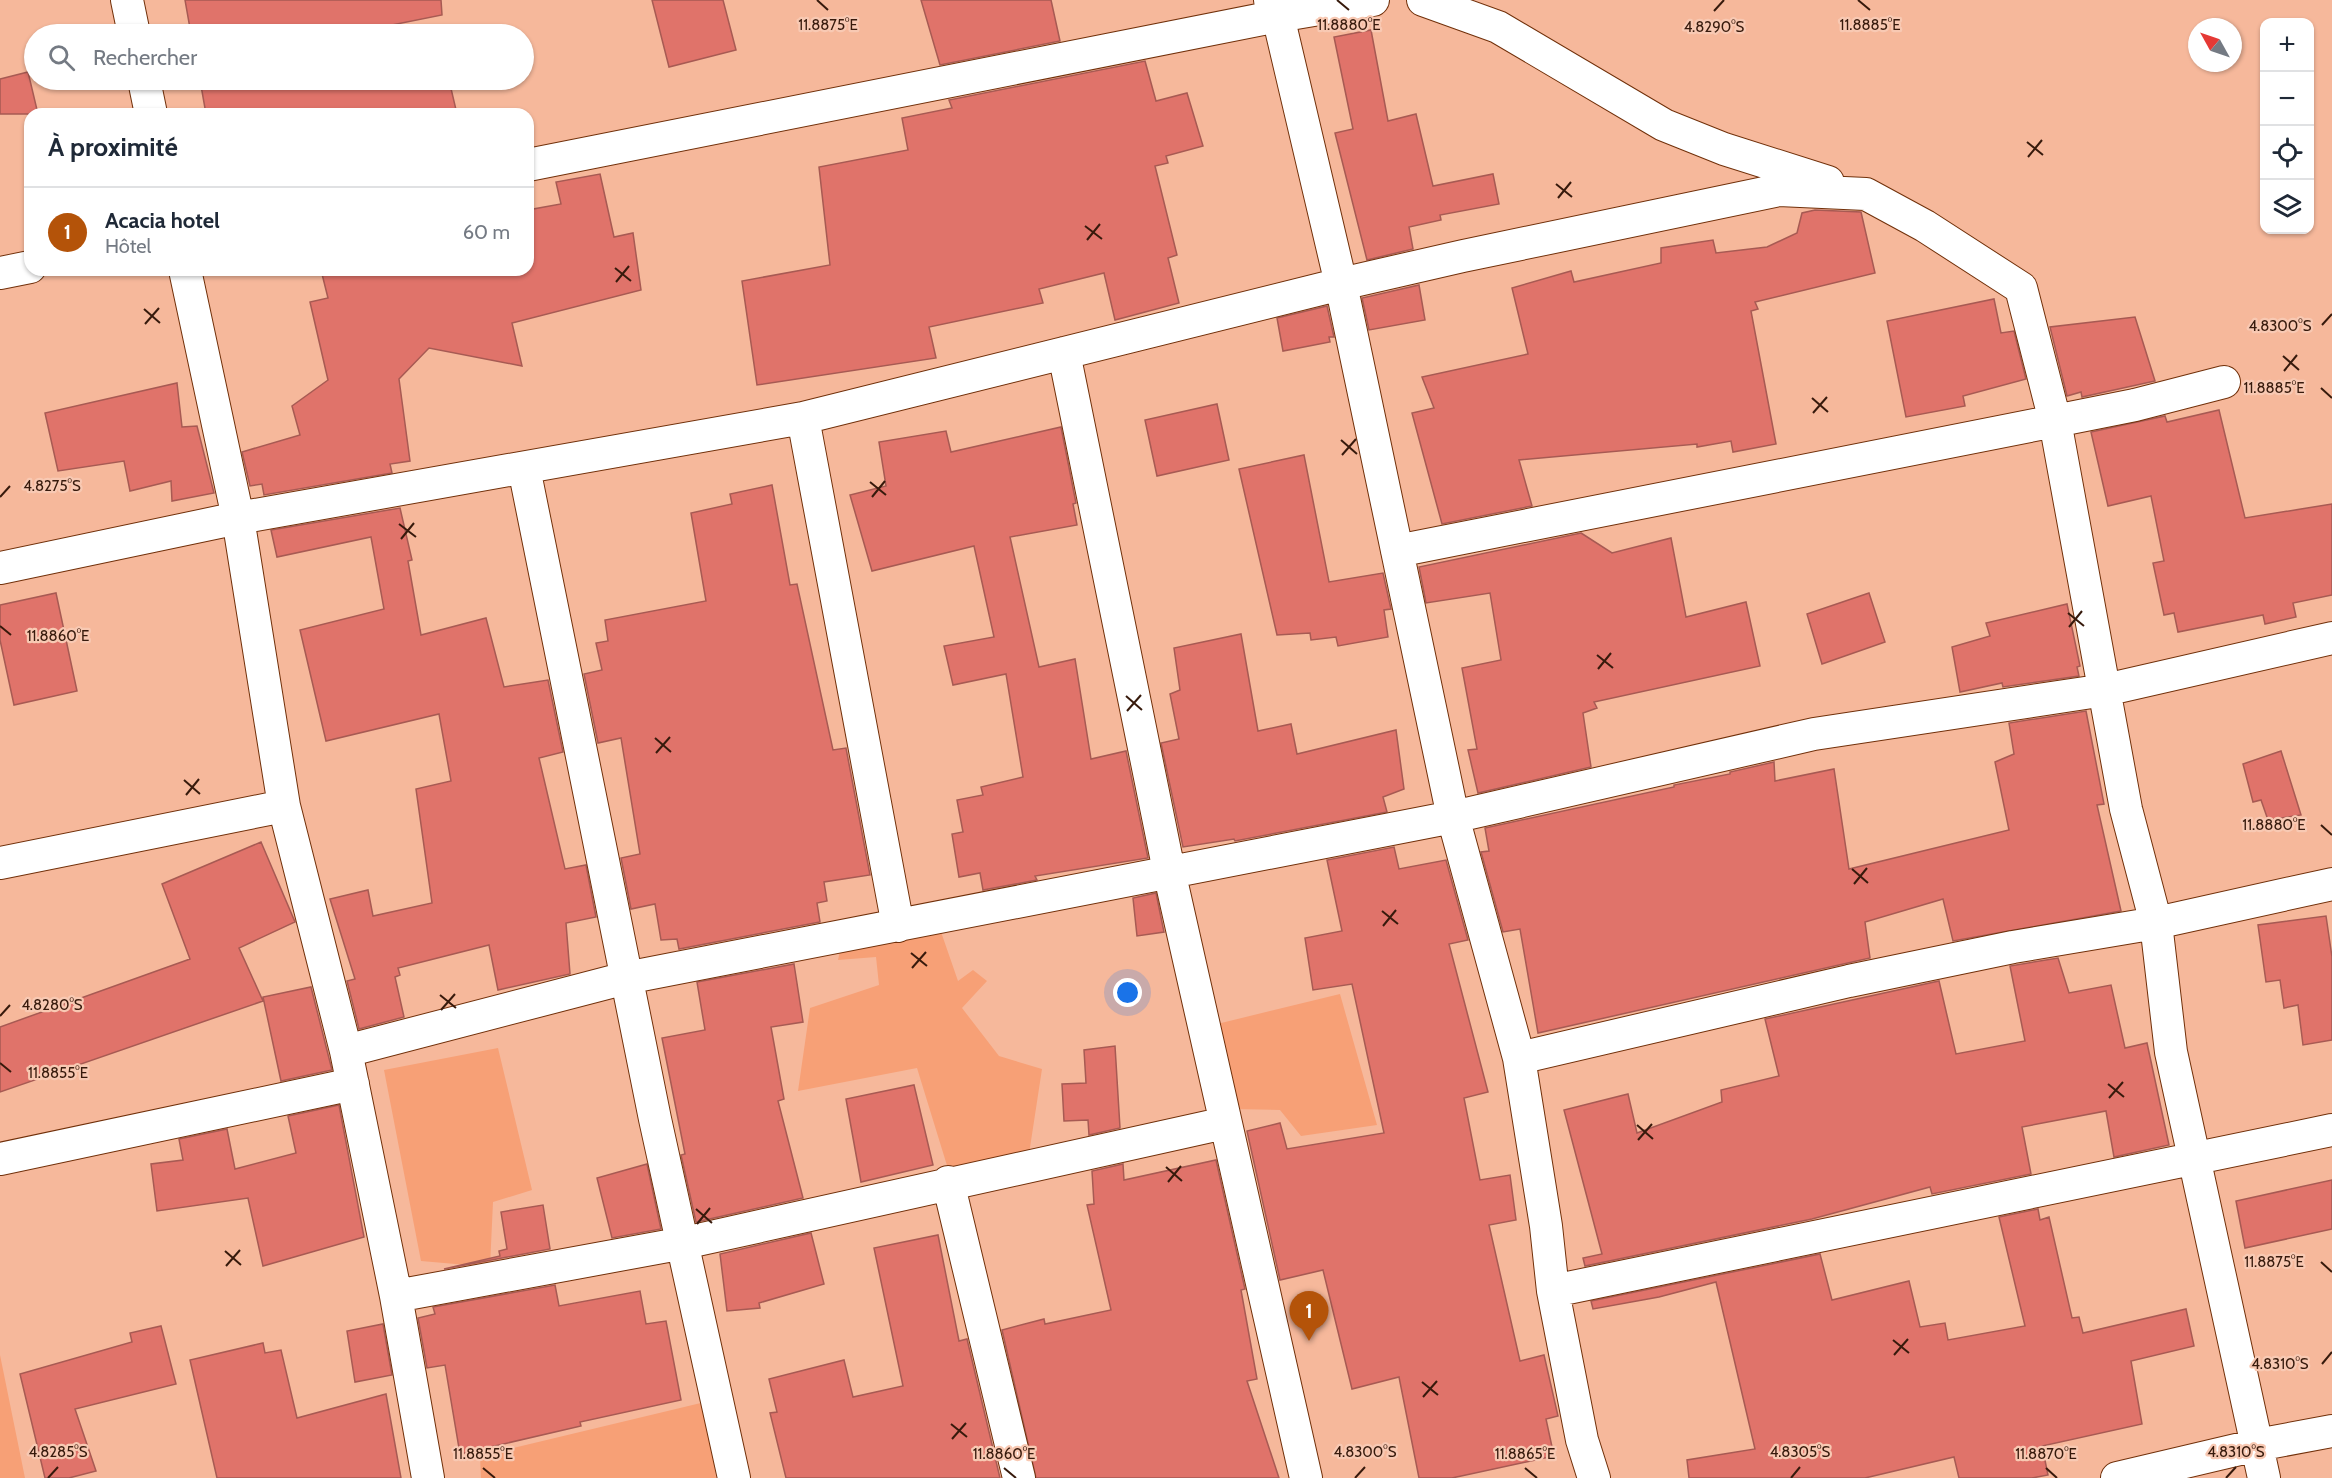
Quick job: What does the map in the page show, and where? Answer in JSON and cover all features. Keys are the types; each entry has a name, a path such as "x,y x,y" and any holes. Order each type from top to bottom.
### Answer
{"street":[{"path":"127,0 132,24"},
{"path":"534,164 1274,8 1373,0"},
{"path":"1423,0 1498,27 1664,124 1724,149 1866,194 1925,226 2021,288 2055,421 2126,809 2156,923 2171,1052 2224,1306 2264,1478"},
{"path":"1274,8 1341,284 1453,817 1519,1058 1546,1226 1553,1291 1582,1440 1594,1478"},
{"path":"146,90 150,108"},
{"path":"0,568 238,518 802,418 1341,284 1779,190 1866,194"},
{"path":"0,273 24,268"},
{"path":"186,276 238,518 284,806 346,1051 396,1296 428,1478"},
{"path":"1065,353 1169,871 1306,1478"},
{"path":"1397,551 2135,405 2224,382"},
{"path":"802,418 898,926"},
{"path":"524,468 626,978 734,1478"},
{"path":"346,1051 626,978 1453,817 1814,734 2105,690 2332,638"},
{"path":"0,863 284,806"},
{"path":"1519,1058 1849,981 2013,947 2156,923 2332,884"},
{"path":"0,1159 353,1084"},
{"path":"396,1296 684,1243 948,1182 1226,1123"},
{"path":"1553,1291 2332,1130"},
{"path":"948,1182 1019,1478"},
{"path":"2117,1478 2257,1444 2332,1431"}],"shaded area":[{"path":"940,929 958,981 973,970 987,981 962,1008 999,1056 1042,1069 1029,1154 949,1172 917,1068 798,1091 810,1008 879,985 876,957 838,960 842,942"},
{"path":"1340,994 1377,1125 1301,1136 1280,1110 1231,1109 1217,1024"},
{"path":"498,1048 532,1190 493,1202 490,1267 421,1261 384,1070"},
{"path":"0,1355 25,1478 0,1478"},
{"path":"705,1402 716,1478 481,1478 480,1456"}],"building":[{"path":"185,0 441,0 442,15 397,24 189,24"},
{"path":"652,0 723,0 736,50 669,67"},
{"path":"921,0 1051,0 1060,41 940,65"},
{"path":"1371,30 1388,121 1416,114 1433,186 1493,174 1499,204 1440,215 1441,220 1409,227 1413,249 1367,260 1335,133 1353,129 1334,37"},
{"path":"1145,61 1156,101 1187,93 1203,146 1166,156 1168,163 1155,166 1177,255 1168,258 1179,303 1115,320 1104,273 1039,289 1043,303 929,327 936,358 757,385 742,281 830,265 819,167 908,150 902,118 952,108 949,100"},
{"path":"24,73 24,90 32,90 37,108 24,108 24,114 0,114 0,79"},
{"path":"202,90 451,90 456,108 205,108"},
{"path":"600,174 614,237 633,233 641,290 512,323 522,366 429,348 399,379 410,461 390,464 392,473 264,495 262,484 250,486 242,452 300,435 292,406 328,380 310,302 328,298 322,276 534,276 534,209 561,204 556,182"},
{"path":"1815,210 1861,212 1875,273 1755,302 1758,309 1751,311 1776,444 1733,452 1731,441 1697,447 1697,444 1519,460 1532,506 1442,524 1412,413 1434,408 1422,377 1528,354 1512,288 1571,271 1574,282 1661,263 1661,248 1713,240 1716,253 1767,247 1797,233 1802,213"},
{"path":"1419,285 1425,320 1369,330 1362,298"},
{"path":"1994,299 2001,333 2014,331 2026,379 1963,396 1965,406 1906,417 1887,321"},
{"path":"1327,306 1334,337 1329,337 1330,342 1283,351 1277,318"},
{"path":"2135,317 2155,381 2082,397 2081,392 2067,396 2050,327"},
{"path":"177,383 182,427 197,426 214,493 172,501 171,481 130,491 124,461 58,471 45,413"},
{"path":"1217,404 1229,460 1157,476 1145,420"},
{"path":"2219,410 2245,518 2332,504 2332,595 2293,603 2296,617 2265,624 2263,615 2178,632 2174,613 2164,615 2153,563 2164,561 2151,496 2108,506 2091,432 2165,416 2167,422"},
{"path":"1061,427 1076,503 1073,504 1077,525 1010,537 1039,667 1075,659 1091,759 1126,751 1148,858 1035,876 1037,880 983,890 980,873 959,877 952,834 963,832 957,800 983,795 981,787 1023,777 1006,674 953,685 944,646 994,637 974,546 872,571 850,495 886,486 879,442 946,431 951,452"},
{"path":"1304,455 1329,582 1383,573 1391,609 1384,610 1388,637 1338,646 1336,637 1311,640 1310,633 1277,635 1239,469"},
{"path":"772,485 790,585 797,584 833,750 846,748 870,875 824,882 827,901 817,903 820,922 679,949 677,939 661,940 655,904 631,909 621,858 640,854 621,738 598,743 584,674 602,670 596,643 608,641 605,620 706,601 691,513 732,504 730,494"},
{"path":"400,508 412,560 408,561 421,635 486,618 504,687 548,680 563,752 539,758 565,869 586,865 596,917 566,923 570,974 498,990 489,945 398,968 400,975 395,977 404,1017 359,1029 347,981 355,979 330,899 368,890 373,916 432,903 416,789 451,781 439,714 326,741 300,630 384,609 371,537 277,557 271,530"},
{"path":"1581,533 1612,553 1671,538 1686,617 1746,602 1760,666 1594,702 1597,708 1583,713 1591,767 1478,793 1468,750 1477,749 1462,668 1501,660 1490,593 1426,603 1419,567"},
{"path":"56,593 77,691 14,705 0,640 0,605"},
{"path":"1869,593 1885,642 1822,664 1807,614"},
{"path":"2067,604 2080,666 2077,667 2079,676 2003,687 2002,683 1960,692 1952,647 1990,636 1986,623"},
{"path":"1241,634 1258,731 1291,724 1297,754 1396,730 1404,789 1383,797 1387,812 1235,841 1234,839 1183,847 1161,743 1179,739 1170,694 1180,690 1174,648"},
{"path":"2086,711 2104,804 2097,805 2121,911 1953,941 1943,899 1865,922 1870,958 1538,1033 1520,929 1503,932 1481,852 1489,851 1485,828 1674,787 1674,785 1730,774 1730,772 1774,762 1775,781 1834,769 1849,869 2009,830 1995,762 2014,754 2009,723"},
{"path":"2281,751 2301,815 2268,820 2261,800 2253,802 2243,764"},
{"path":"261,842 295,922 239,948 263,1001 0,1092 0,1027 190,959 162,884"},
{"path":"1394,847 1399,869 1446,860 1468,940 1449,944 1488,1092 1464,1098 1480,1180 1510,1175 1516,1220 1489,1225 1520,1361 1544,1355 1558,1416 1546,1419 1554,1456 1452,1478 1419,1478 1399,1377 1352,1389 1323,1270 1280,1280 1247,1131 1280,1123 1287,1149 1384,1133 1352,984 1313,990 1305,938 1342,931 1327,860"},
{"path":"1156,893 1164,932 1137,936 1133,898"},
{"path":"2326,916 2332,957 2332,1040 2303,1045 2298,1005 2284,1008 2280,980 2266,982 2258,925"},
{"path":"2058,958 2069,993 2111,985 2125,1048 2147,1043 2169,1145 2114,1157 2106,1111 2022,1127 2031,1174 1932,1194 1930,1187 1812,1219 1585,1266 1583,1258 1602,1254 1564,1110 1628,1094 1637,1133 1722,1102 1721,1090 1779,1076 1765,1019 1939,981 1956,1054 2025,1041 2010,966"},
{"path":"794,964 803,1022 771,1027 784,1099 778,1101 803,1198 696,1222 681,1155 685,1154 662,1038 705,1030 697,982"},
{"path":"311,987 332,1070 281,1081 263,997"},
{"path":"1115,1046 1120,1128 1089,1135 1088,1120 1064,1121 1062,1084 1086,1083 1084,1050"},
{"path":"914,1085 933,1165 861,1182 846,1099"},
{"path":"339,1105 364,1237 263,1266 248,1198 157,1211 151,1164 183,1160 179,1139 227,1129 235,1169 296,1153 288,1116"},
{"path":"1216,1160 1245,1289 1241,1290 1257,1379 1247,1381 1279,1478 1036,1478 1002,1330 1044,1319 1045,1324 1111,1310 1087,1205 1094,1204 1092,1171 1123,1164 1124,1180"},
{"path":"647,1164 661,1229 612,1238 597,1178"},
{"path":"2332,1180 2332,1229 2245,1248 2236,1201"},
{"path":"543,1205 550,1249 444,1269 500,1256 499,1251 507,1249 501,1212"},
{"path":"2038,1209 2040,1220 2049,1217 2072,1318 2079,1317 2083,1333 2186,1309 2194,1346 2131,1361 2142,1424 2042,1446 2048,1475 2032,1478 1959,1478 1954,1457 1865,1478 1689,1478 1687,1460 1755,1449 1716,1282 1659,1297 1593,1309 1591,1301 1820,1254 1832,1300 1909,1281 1920,1327 1945,1323 1948,1340 2025,1326 1999,1217"},
{"path":"811,1233 824,1284 759,1303 760,1308 727,1311 720,1254"},
{"path":"938,1235 959,1341 967,1339 1000,1478 786,1478 770,1413 777,1412 769,1379 844,1360 853,1397 903,1386 874,1248"},
{"path":"555,1285 559,1306 640,1291 646,1324 666,1321 681,1400 580,1422 581,1426 460,1454 445,1365 427,1368 418,1318 435,1314 433,1307"},
{"path":"383,1324 392,1375 355,1382 347,1331"},
{"path":"161,1326 176,1384 75,1409 96,1471 69,1478 45,1478 20,1374 132,1342 130,1333"},
{"path":"263,1343 265,1353 281,1350 297,1418 386,1394 401,1478 217,1478 190,1360"}],"place":[{"name":"Acacia hotel","path":"1309,1341"}]}
